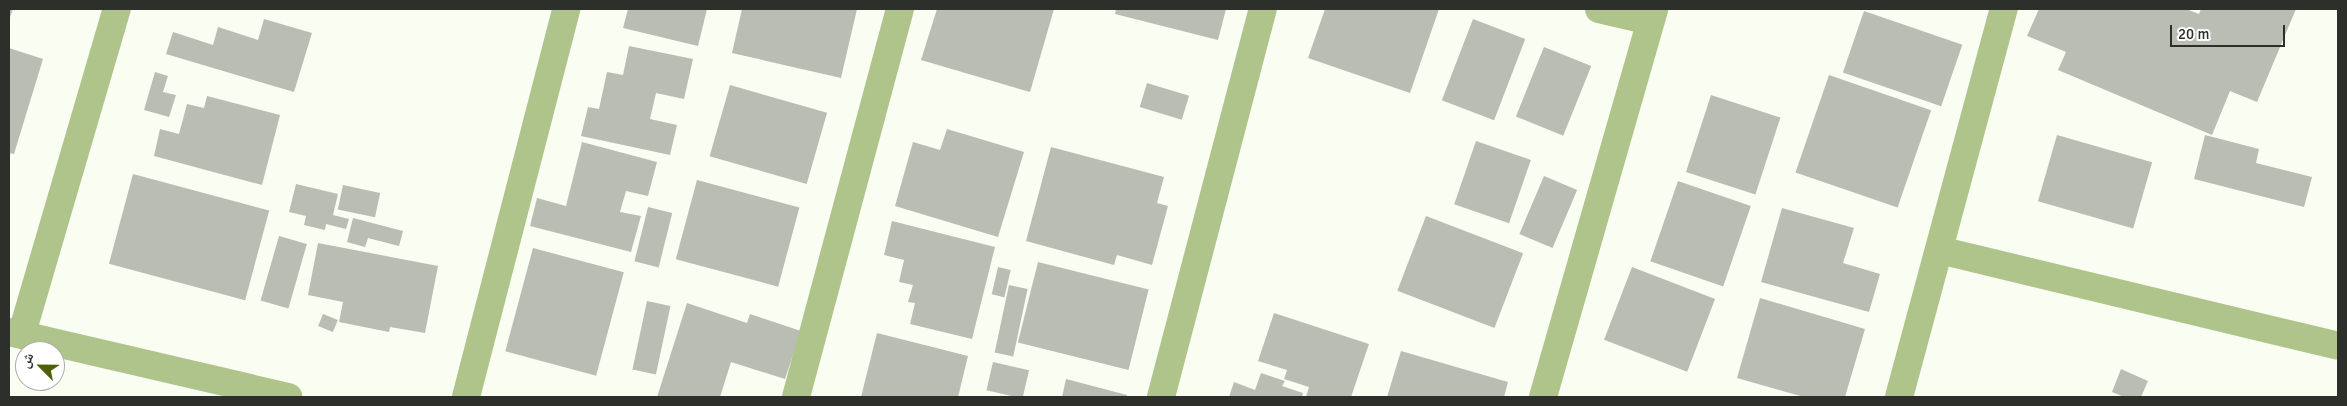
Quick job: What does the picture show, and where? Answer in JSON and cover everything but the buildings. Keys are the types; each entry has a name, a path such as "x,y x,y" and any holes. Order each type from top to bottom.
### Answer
{"street":[{"path":"117,9 15,332 288,397"},
{"path":"466,397 566,9"},
{"path":"796,397 900,9"},
{"path":"1161,397 1263,9"},
{"path":"1543,397 1652,15 1599,9"},
{"path":"1899,397 2004,9"},
{"path":"1939,250 2338,346"}]}
